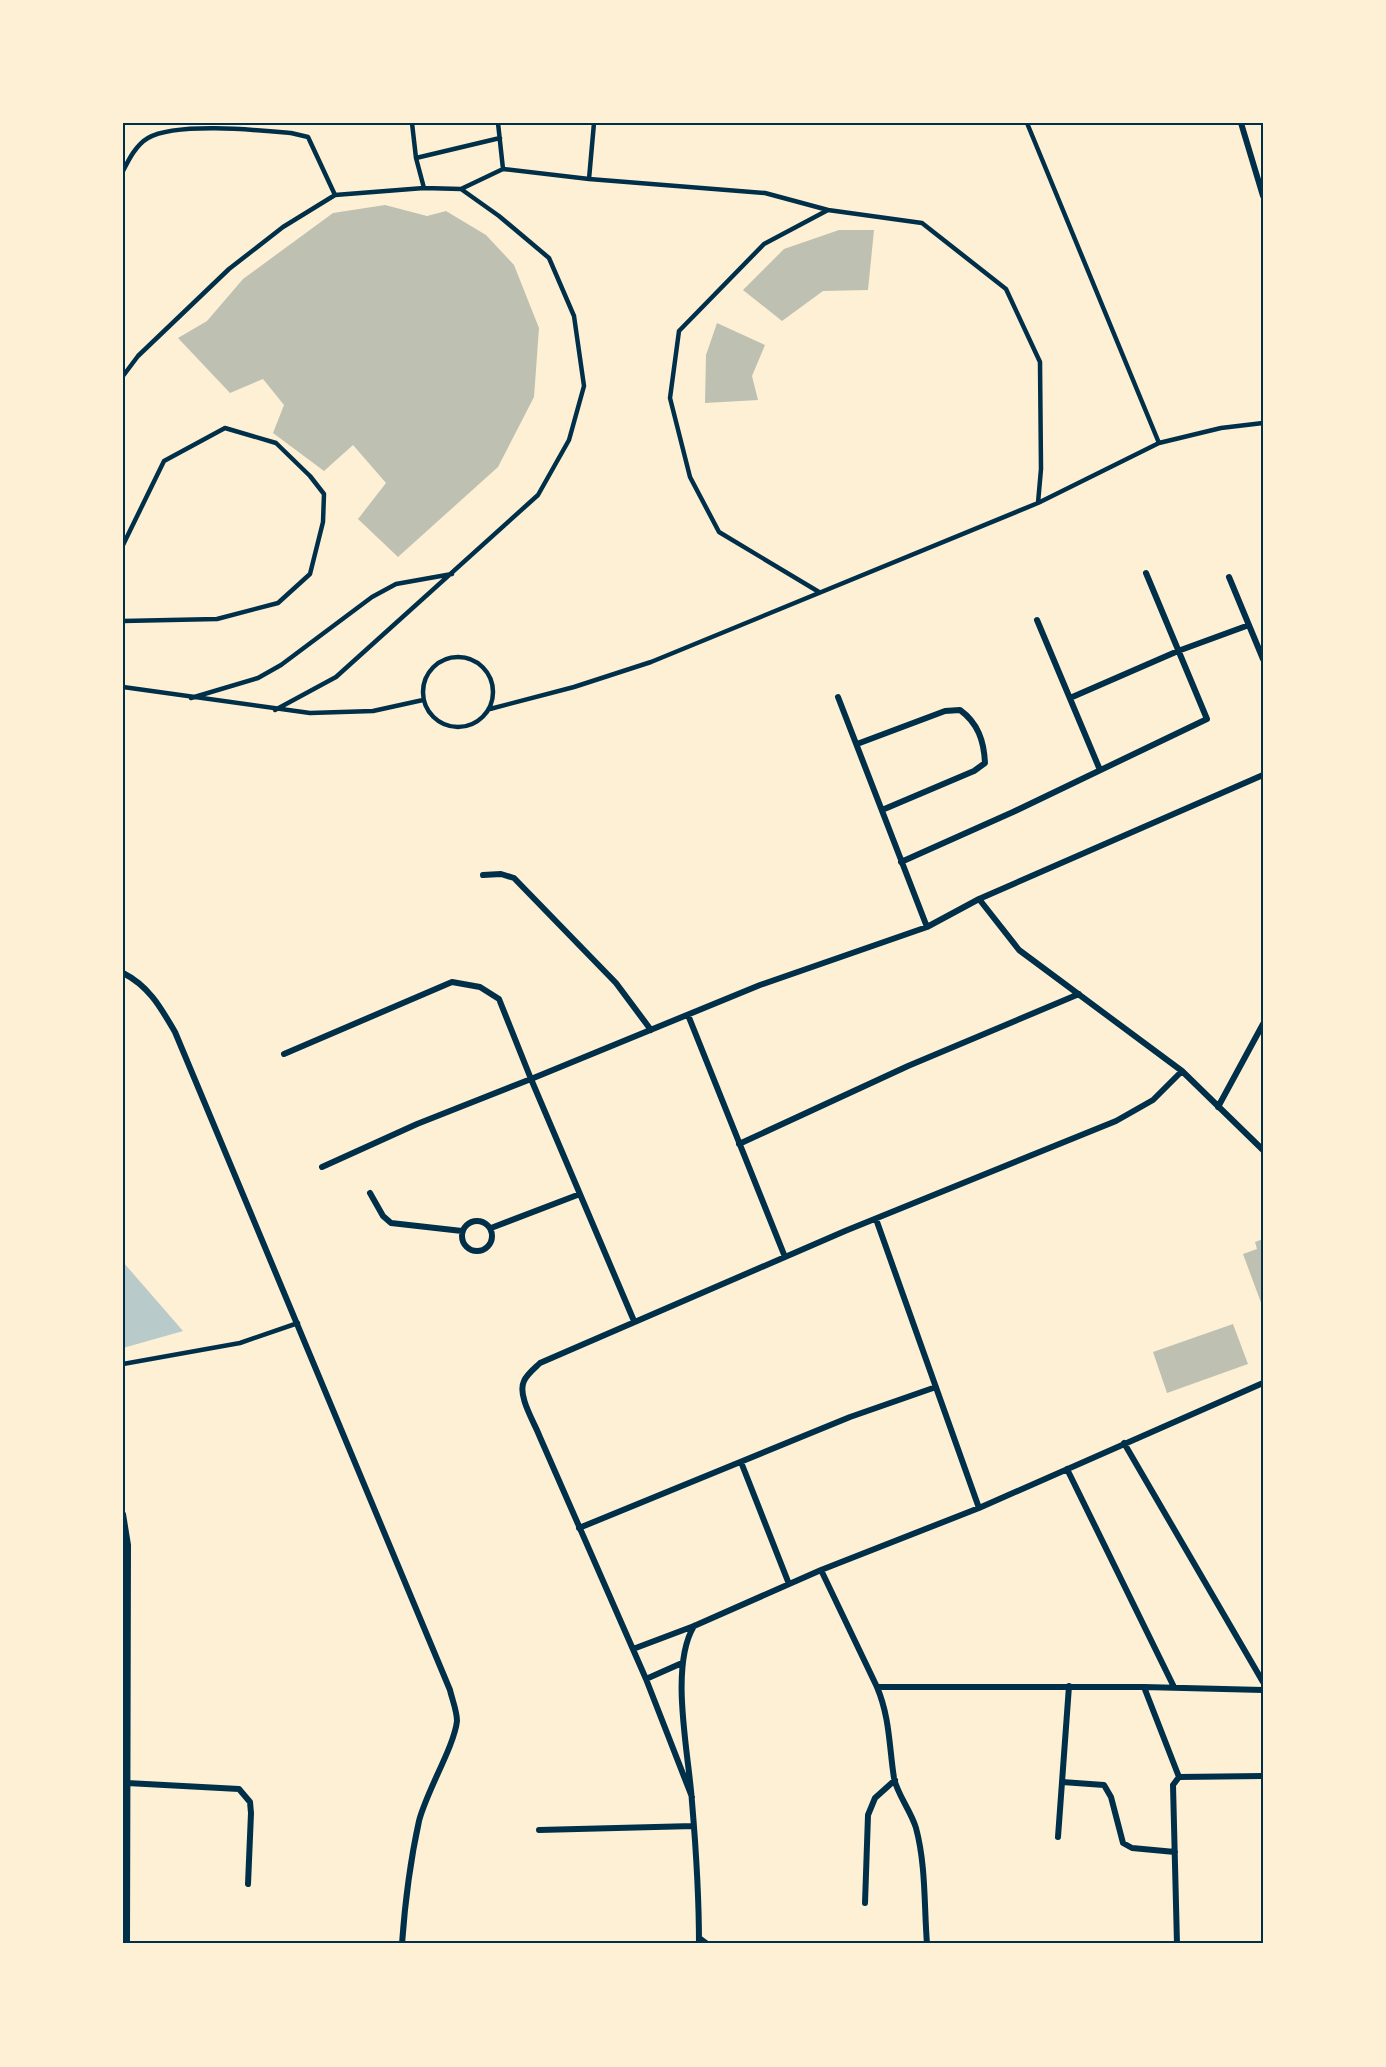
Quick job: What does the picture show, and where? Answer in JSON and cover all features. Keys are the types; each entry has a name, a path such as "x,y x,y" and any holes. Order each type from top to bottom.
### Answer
{"street":[{"path":"1241,123 1263,195"},
{"path":"900,861 1207,719 1146,573"},
{"path":"1229,577 1263,659"},
{"path":"1037,620 1100,770"},
{"path":"1070,698 1178,651 1249,625"},
{"path":"838,697 927,927"},
{"path":"856,744 945,711 960,710 971,718 979,732 985,763 974,771 882,810"},
{"path":"322,1167 417,1124 760,986 927,927 979,899 1263,775"},
{"path":"483,875 501,874 514,878 616,982 651,1030"},
{"path":"979,899 1019,950 1182,1071 1263,1150"},
{"path":"123,973 134,978 156,998 175,1032 442,1666 454,1706 457,1721 452,1739 426,1794 407,1874 402,1944"},
{"path":"284,1054 453,982 480,987 499,999 634,1321"},
{"path":"739,1144 908,1066 1078,994"},
{"path":"688,1015 784,1257"},
{"path":"1218,1107 1263,1024"},
{"path":"692,1797 646,1679 539,1436 522,1386 524,1378 540,1363 634,1321 1116,1121 1153,1100 1182,1071"},
{"path":"370,1193 382,1216 391,1223 462,1231 474,1221 487,1223 491,1228 492,1242 482,1251 474,1251 466,1247 462,1239 462,1231"},
{"path":"491,1228 580,1194"},
{"path":"876,1219 979,1508"},
{"path":"633,1649 694,1626 821,1570 979,1508 1263,1383"},
{"path":"579,1528 850,1417 936,1387"},
{"path":"1124,1443 1263,1682"},
{"path":"741,1462 789,1584"},
{"path":"1067,1469 1174,1687"},
{"path":"123,1514 128,1545 125,1730 127,1944"},
{"path":"821,1570 886,1708 895,1780 910,1809 921,1853 927,1944"},
{"path":"694,1626 686,1643 682,1663 684,1731 692,1797 699,1941 708,1944"},
{"path":"646,1679 682,1663"},
{"path":"877,1687 1069,1686 1263,1690"},
{"path":"1058,1837 1069,1686"},
{"path":"1144,1687 1179,1777"},
{"path":"1179,1777 1263,1776"},
{"path":"1177,1944 1173,1785 1179,1777"},
{"path":"865,1902 868,1815 875,1798 895,1780"},
{"path":"1062,1782 1104,1785 1111,1797 1123,1843 1132,1848 1175,1852"},
{"path":"127,1783 239,1789 249,1802 251,1813 248,1884"},
{"path":"539,1830 694,1826"}],"lane":[{"path":"412,123 416,158 424,188"},
{"path":"498,123 503,169"},
{"path":"589,179 594,123"},
{"path":"1027,123 1159,443"},
{"path":"123,171 131,155 148,138 174,129 291,133 308,137 335,195"},
{"path":"416,158 500,138"},
{"path":"123,376 138,356 229,269 284,226 335,195 424,188 461,189 503,169 589,179 765,193 828,210 922,223 1006,289 1040,362 1041,469 1038,503"},
{"path":"275,710 336,677 452,574 538,495 569,440 584,386 574,316 549,258 499,216 461,189"},
{"path":"819,592 719,532 690,477 670,398 679,331 764,244 828,210"},
{"path":"490,708 574,687 651,662 1038,503 1159,443 1221,428 1263,423"},
{"path":"123,545 164,461 225,428 276,443 324,494 323,522 310,574 278,603 217,619 124,618"},
{"path":"188,698 258,678 274,669 372,597 396,584 452,574"},
{"path":"462,657 473,660 489,676 493,687 490,708 472,725 460,728 436,721 423,700 425,678 440,662 462,657"},
{"path":"123,687 188,698 309,713 374,711 423,700"},
{"path":"123,1364 240,1343 298,1323"}],"shaded area":[{"path":"123,1262 183,1331 123,1348"}],"building":[{"path":"385,205 427,216 446,211 486,235 514,265 539,328 534,397 498,467 398,557 358,519 386,483 353,445 324,471 273,433 284,405 263,379 230,393 178,338 207,321 243,279 333,213"},
{"path":"839,230 874,230 868,290 823,291 782,321 743,290 784,249"},
{"path":"717,323 765,345 752,376 758,400 705,403 706,355"},
{"path":"1263,1239 1263,1308 1243,1254 1257,1249 1255,1242"},
{"path":"1233,1324 1248,1364 1167,1393 1153,1352"}]}
